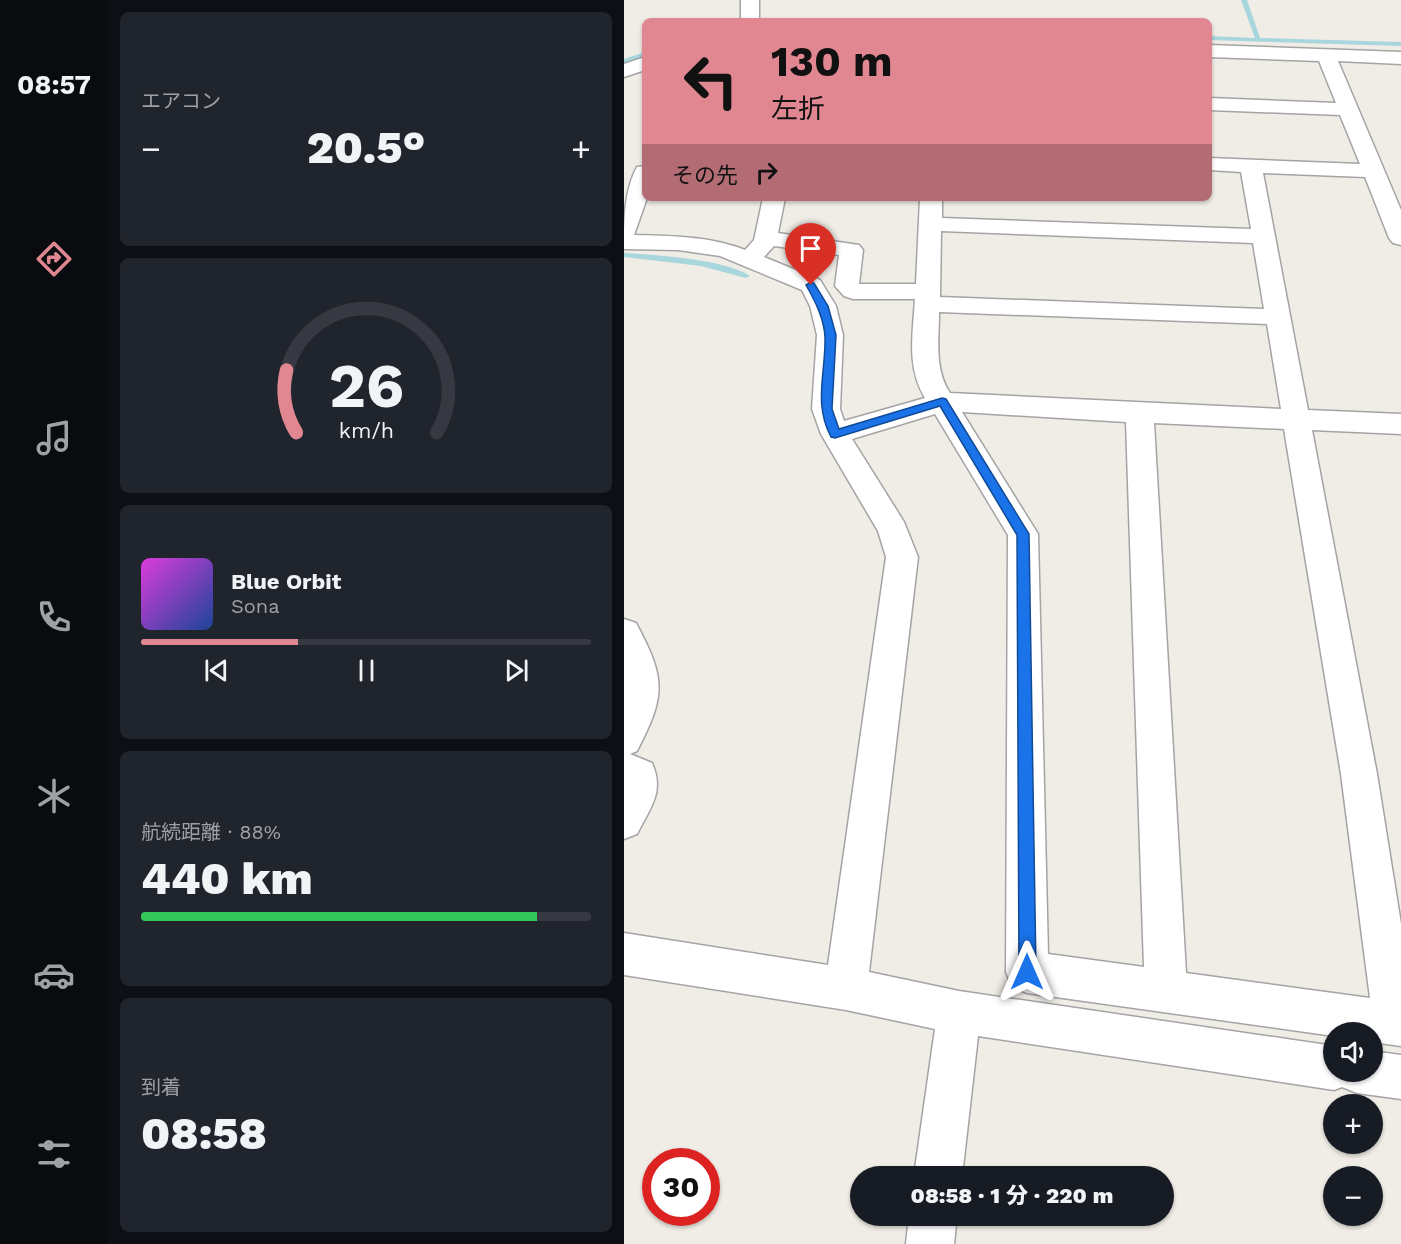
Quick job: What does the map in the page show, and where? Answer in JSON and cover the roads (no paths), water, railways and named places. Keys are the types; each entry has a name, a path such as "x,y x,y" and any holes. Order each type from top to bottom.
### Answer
{"street":[{"path":"750,0 750,18"},
{"path":"1212,51 1401,58"},
{"path":"1326,55 1372,171 1396,210 1401,238"},
{"path":"624,71 642,64"},
{"path":"1212,104 1348,109"},
{"path":"1212,164 1372,171"},
{"path":"931,201 925,361 928,382 1023,534 1027,972 1398,1023 1359,774 1251,165"},
{"path":"624,232 630,201 642,178"},
{"path":"758,248 773,201"},
{"path":"930,224 1264,236"},
{"path":"624,242 678,243 725,250 758,248 851,250 847,286 853,291 928,298 1279,317"},
{"path":"758,248 811,285 823,306 830,335 826,409 835,434 893,530 902,557 846,990"},
{"path":"835,434 942,402 1401,424"},
{"path":"1140,413 1166,992"},
{"path":"624,633 637,655 644,683 643,698 624,740"},
{"path":"624,768 639,775 640,790 624,821"},
{"path":"624,954 846,990 959,1012 1323,1066"},
{"path":"939,1166 959,1012"},
{"path":"1383,1075 1401,1077"},
{"path":"930,1244 932,1226"}],"waterway":[{"path":"1244,0 1258,39"},
{"path":"1212,38 1401,44"},
{"path":"624,61 642,55"},
{"path":"624,255 701,264 746,276"}]}
